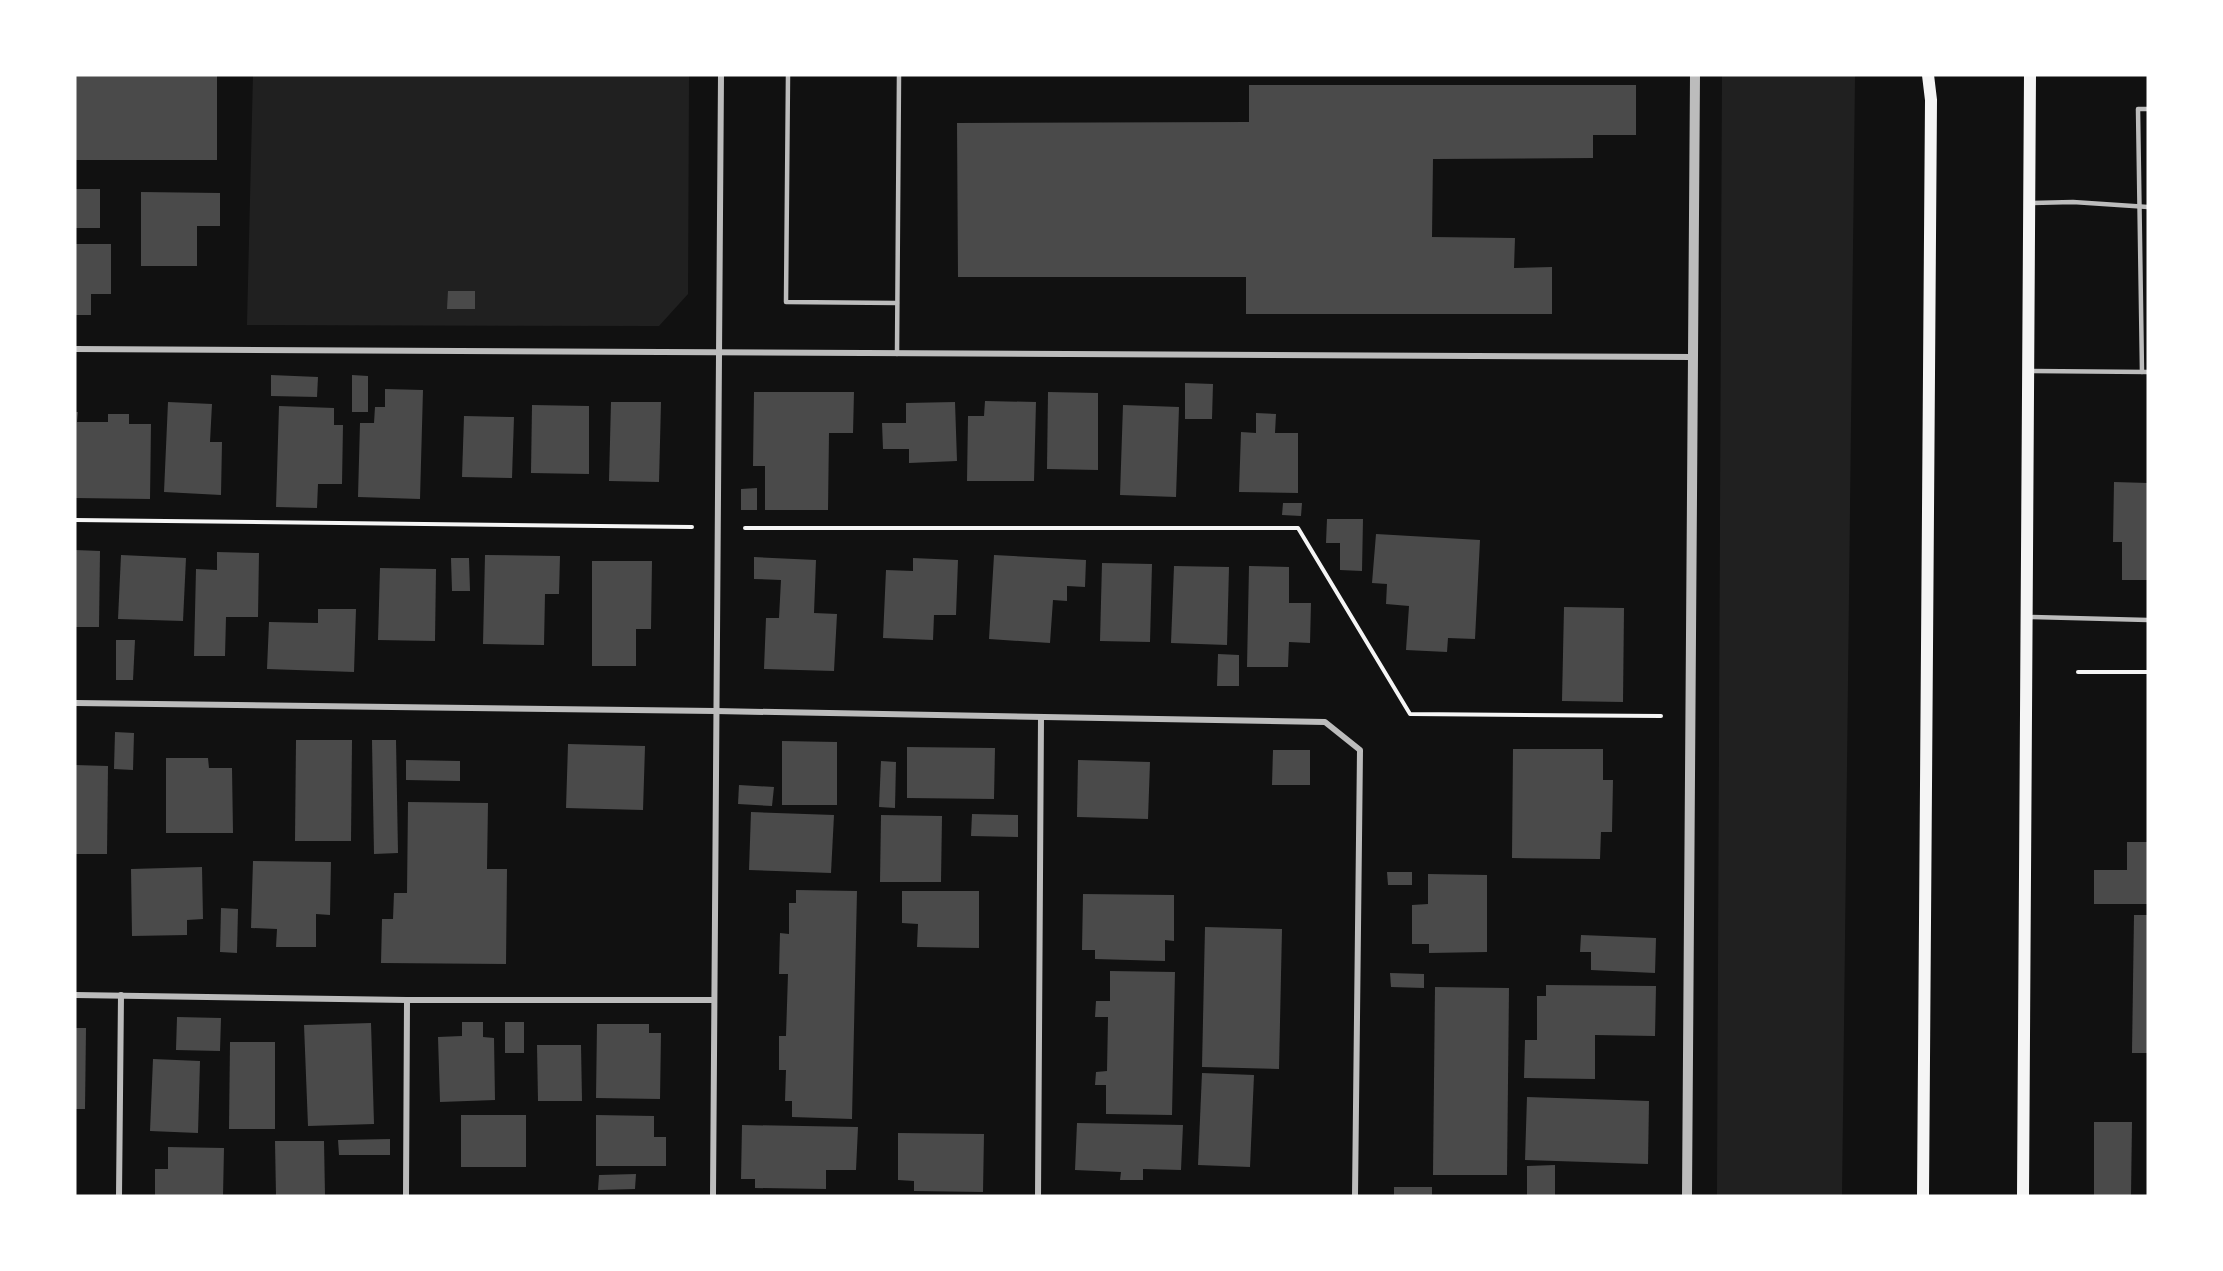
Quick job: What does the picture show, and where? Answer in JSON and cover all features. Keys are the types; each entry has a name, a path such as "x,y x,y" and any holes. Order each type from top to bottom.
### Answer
{"main road":[{"path":"1923,1196 1931,100 1928,75"},
{"path":"2023,1196 2030,75"}],"street":[{"path":"713,1196 721,75"},
{"path":"1687,1196 1695,75"},
{"path":"75,349 1693,357"},
{"path":"75,703 1325,722 1360,750 1355,1196"},
{"path":"1038,1196 1041,717"},
{"path":"75,994 407,1000 714,1000"},
{"path":"119,1196 121,995"},
{"path":"406,1196 407,1000"}],"lane":[{"path":"788,75 786,302 897,303"},
{"path":"897,354 899,75"},
{"path":"2142,372 2138,109 2148,109"},
{"path":"2029,203 2073,202 2148,207"},
{"path":"2140,292 2148,292"},
{"path":"2028,371 2148,372"},
{"path":"2026,617 2148,620"}],"path":[{"path":"75,520 718,528 1298,528 1410,714 1690,716"},
{"path":"2078,672 2148,672"}],"shaded area":[{"path":"253,75 689,75 688,294 659,326 247,325"},
{"path":"1722,75 1855,75 1842,1196 1717,1195"}],"building":[{"path":"75,75 217,75 217,160 75,160"},
{"path":"1249,85 1636,85 1636,135 1593,135 1593,158 1433,159 1432,237 1515,238 1514,268 1552,267 1552,314 1246,314 1246,277 958,277 957,123 1249,122"},
{"path":"75,189 100,189 100,228 75,228"},
{"path":"141,192 220,193 220,226 197,226 197,266 141,266"},
{"path":"75,244 111,244 111,294 91,294 91,315 75,315"},
{"path":"448,291 475,291 475,309 447,309"},
{"path":"271,375 318,377 317,397 271,396"},
{"path":"352,375 368,376 368,412 352,412"},
{"path":"1185,383 1213,384 1212,419 1185,419"},
{"path":"385,389 423,390 420,499 358,497 360,423 374,423 375,407 385,407"},
{"path":"754,392 854,392 853,433 829,433 828,510 765,510 765,466 753,466"},
{"path":"1048,392 1098,393 1098,470 1047,469"},
{"path":"985,401 1036,402 1034,481 967,481 968,416 984,416"},
{"path":"168,402 212,404 210,442 222,442 221,495 164,492"},
{"path":"611,402 661,402 659,482 609,481"},
{"path":"955,402 957,461 909,463 909,449 883,449 882,423 906,423 906,403"},
{"path":"532,405 589,406 589,474 531,473"},
{"path":"1123,405 1179,407 1176,497 1120,495"},
{"path":"279,406 334,408 334,425 343,425 342,484 318,484 317,508 276,507"},
{"path":"75,412 78,412 77,422 108,422 108,414 129,414 129,424 151,424 150,499 75,498"},
{"path":"1256,413 1276,414 1275,433 1298,433 1298,493 1239,492 1241,432 1256,433"},
{"path":"464,416 514,417 512,478 462,477"},
{"path":"2114,482 2148,483 2148,580 2122,580 2122,542 2113,542"},
{"path":"757,488 757,510 741,510 741,489"},
{"path":"1283,503 1302,503 1301,516 1282,515"},
{"path":"1327,519 1363,519 1362,571 1340,570 1340,543 1326,543"},
{"path":"1376,534 1480,540 1475,639 1448,638 1447,652 1406,650 1409,606 1386,604 1387,584 1372,583"},
{"path":"75,550 100,551 99,627 75,627"},
{"path":"217,552 259,553 258,617 226,617 225,656 194,656 196,569 217,570"},
{"path":"121,555 186,558 183,621 118,619"},
{"path":"485,555 560,556 559,594 545,594 544,645 483,644"},
{"path":"994,555 1086,560 1085,587 1067,586 1067,601 1053,600 1050,643 989,639"},
{"path":"754,557 816,560 814,613 837,614 834,671 764,669 766,618 779,618 781,580 754,579"},
{"path":"451,558 469,558 470,591 452,591"},
{"path":"913,558 958,560 956,615 934,615 933,640 883,638 886,570 913,571"},
{"path":"592,561 652,561 651,629 636,629 636,666 592,666"},
{"path":"1102,563 1152,564 1150,642 1100,641"},
{"path":"1174,566 1229,567 1227,645 1171,643"},
{"path":"1249,566 1289,567 1289,603 1311,603 1310,643 1289,642 1288,667 1247,667"},
{"path":"380,568 436,569 435,641 378,640"},
{"path":"1564,607 1624,608 1623,702 1562,701"},
{"path":"318,609 356,609 354,672 267,669 269,622 318,623"},
{"path":"116,640 135,640 133,680 116,680"},
{"path":"1218,654 1239,655 1239,686 1217,686"},
{"path":"115,732 134,733 133,770 114,769"},
{"path":"296,740 352,740 351,841 295,841"},
{"path":"372,740 396,740 398,853 374,854"},
{"path":"782,741 837,742 837,805 782,805"},
{"path":"568,744 645,746 643,810 566,808"},
{"path":"907,747 995,748 994,799 907,798"},
{"path":"1513,749 1603,749 1603,780 1613,780 1612,832 1601,832 1600,859 1512,858"},
{"path":"1273,750 1310,750 1310,785 1272,785"},
{"path":"166,758 208,758 209,768 232,768 233,833 166,833"},
{"path":"406,760 460,761 460,781 406,780"},
{"path":"1078,760 1150,762 1148,819 1077,817"},
{"path":"881,761 896,762 895,808 879,807"},
{"path":"75,765 108,766 107,854 75,854"},
{"path":"739,785 774,787 772,806 738,804"},
{"path":"408,802 488,803 487,869 507,869 506,964 381,963 382,919 393,919 394,893 407,893"},
{"path":"751,812 834,815 831,873 749,870"},
{"path":"972,814 1018,815 1018,837 971,836"},
{"path":"881,815 942,816 941,882 880,882"},
{"path":"2127,842 2148,842 2148,904 2094,904 2094,870 2127,870"},
{"path":"253,861 331,862 330,915 316,914 316,947 276,947 277,929 251,928"},
{"path":"202,867 203,919 187,920 187,935 132,936 131,869"},
{"path":"1387,872 1412,872 1412,885 1388,885"},
{"path":"1428,874 1487,875 1487,952 1429,953 1429,944 1412,944 1412,905 1428,904"},
{"path":"796,890 857,891 852,1119 792,1117 792,1101 785,1101 786,1070 779,1070 779,1036 786,1036 788,974 779,974 780,933 789,934 789,903 796,903"},
{"path":"902,891 979,891 979,948 917,947 918,924 902,923"},
{"path":"1083,894 1174,895 1174,941 1165,940 1165,961 1095,959 1095,950 1082,950"},
{"path":"221,908 238,909 237,953 220,952"},
{"path":"2134,915 2148,915 2148,1053 2132,1053"},
{"path":"1205,927 1282,929 1279,1069 1202,1067"},
{"path":"1581,935 1656,938 1655,973 1591,970 1591,952 1580,952"},
{"path":"1110,971 1175,972 1172,1115 1106,1114 1106,1085 1095,1085 1096,1072 1107,1071 1108,1017 1095,1017 1096,1001 1110,1001"},
{"path":"1390,973 1424,974 1424,988 1391,987"},
{"path":"1546,985 1656,986 1655,1036 1595,1035 1595,1079 1524,1078 1525,1040 1537,1040 1537,996 1546,996"},
{"path":"1435,987 1509,988 1507,1175 1433,1175"},
{"path":"177,1017 221,1018 220,1051 176,1050"},
{"path":"462,1022 483,1022 483,1037 494,1038 495,1100 440,1102 438,1037 462,1036"},
{"path":"505,1022 524,1022 524,1053 505,1053"},
{"path":"371,1023 374,1124 308,1126 304,1025"},
{"path":"597,1024 649,1024 649,1033 661,1033 660,1099 596,1098"},
{"path":"75,1028 86,1028 85,1109 75,1109"},
{"path":"230,1042 275,1042 275,1129 229,1129"},
{"path":"537,1045 581,1045 582,1101 538,1101"},
{"path":"153,1059 200,1061 198,1133 150,1131"},
{"path":"1202,1073 1254,1075 1250,1167 1198,1165"},
{"path":"1527,1097 1649,1101 1648,1164 1525,1160"},
{"path":"461,1115 526,1115 526,1167 461,1167"},
{"path":"596,1115 654,1116 654,1137 666,1137 666,1166 596,1166"},
{"path":"2094,1122 2132,1122 2131,1196 2094,1196"},
{"path":"1077,1123 1183,1125 1181,1170 1143,1169 1143,1180 1120,1180 1121,1172 1075,1170"},
{"path":"742,1125 858,1127 856,1170 826,1170 826,1189 755,1188 755,1179 741,1179"},
{"path":"898,1133 984,1134 983,1192 914,1191 914,1181 898,1180"},
{"path":"390,1139 390,1155 339,1155 338,1140"},
{"path":"275,1141 324,1141 325,1196 276,1196"},
{"path":"168,1147 224,1148 223,1196 155,1196 155,1169 168,1169"},
{"path":"1555,1165 1555,1196 1527,1196 1527,1166"},
{"path":"636,1174 635,1189 598,1190 599,1175"},
{"path":"1394,1187 1432,1187 1432,1196 1394,1196"}]}
